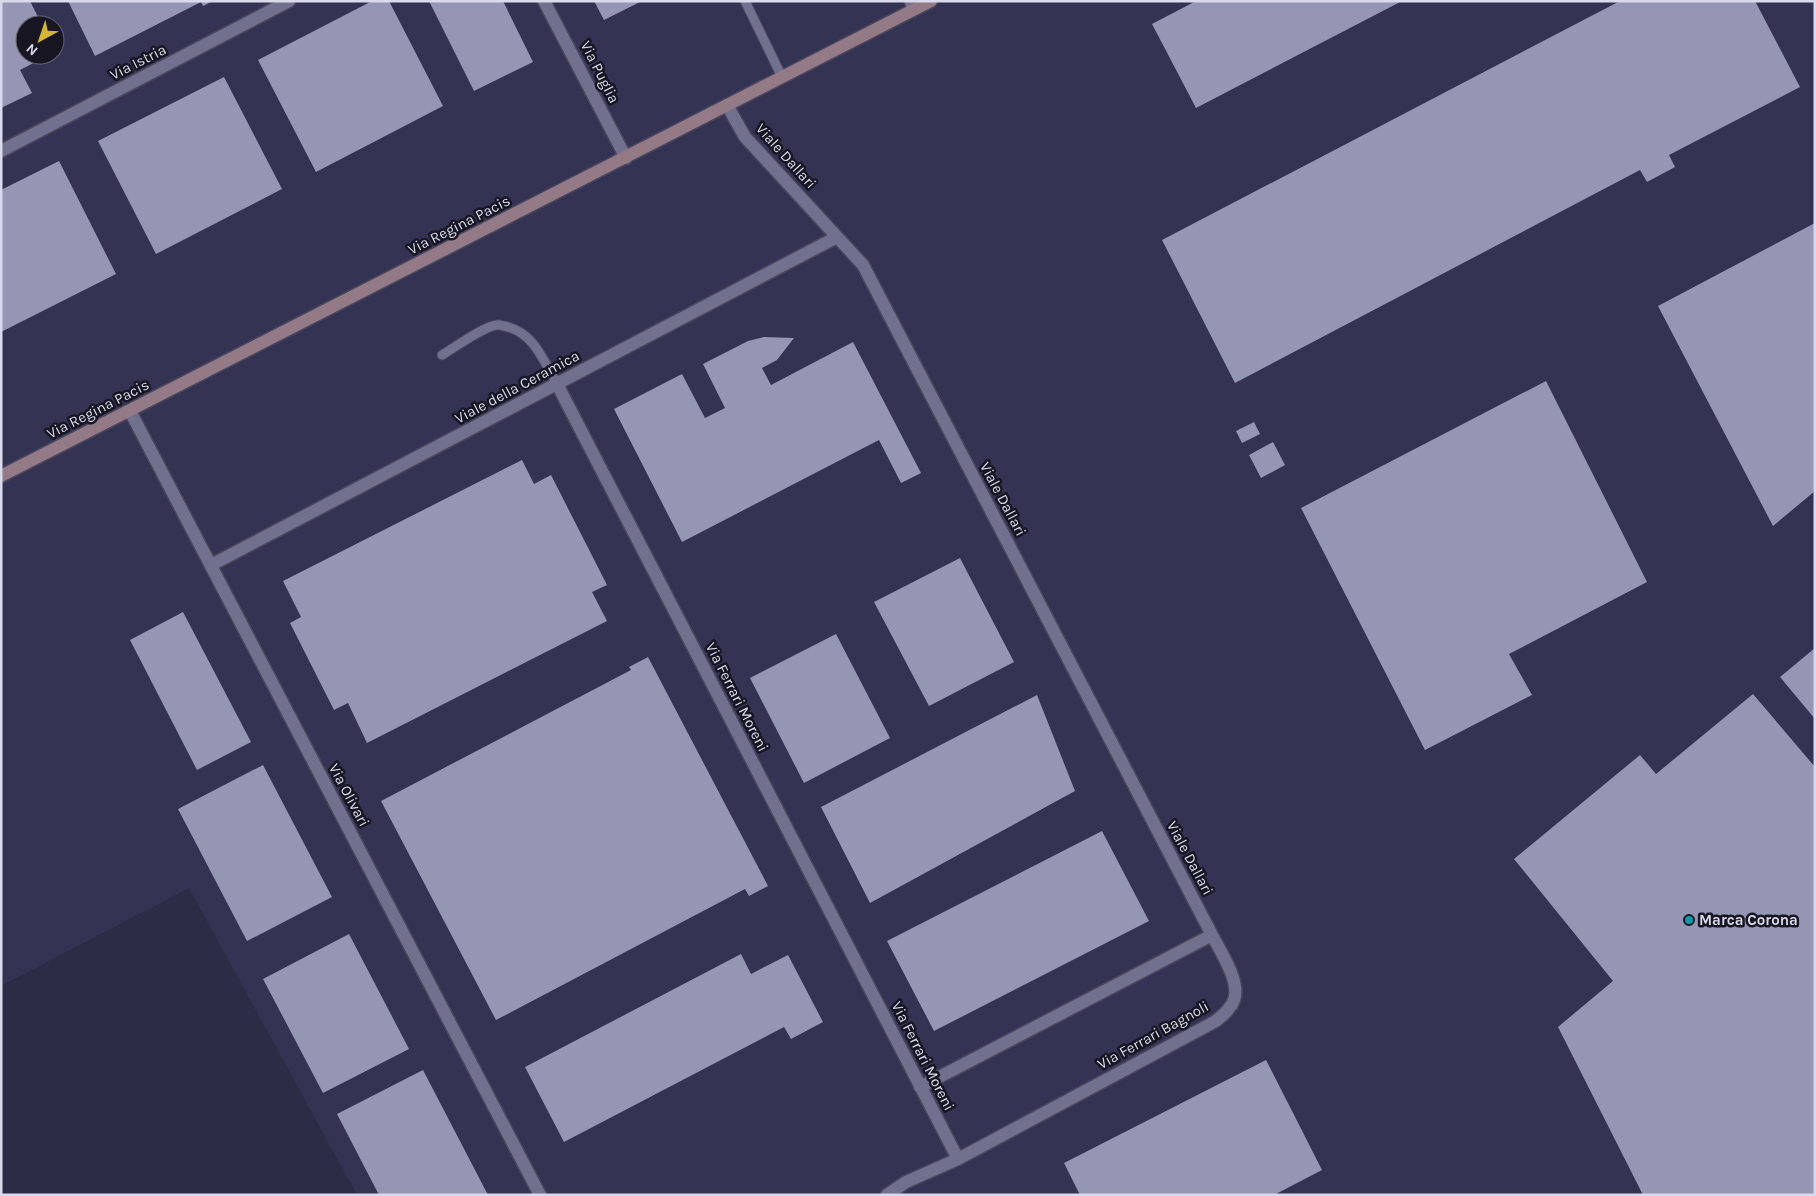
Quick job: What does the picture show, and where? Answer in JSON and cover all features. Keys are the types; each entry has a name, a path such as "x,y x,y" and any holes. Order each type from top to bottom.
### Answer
{"street":[{"name":"Via Istria","path":"1,151 289,1"},
{"name":"Via Puglia","path":"544,1 626,158"},
{"name":"Via Regina Pacis","path":"1,476 626,158 782,77 911,6 931,1"},
{"name":"Viale Dallari","path":"727,105 745,136 863,265 1212,935"},
{"name":"Viale della Ceramica","path":"211,565 838,237"},
{"name":"Via Ferrari Moreni","path":"557,384 958,1159"},
{"name":"Via Olivari","path":"130,411 540,1195"},
{"path":"920,1087 1212,935"},
{"name":"Via Ferrari Bagnoli","path":"887,1195 906,1182 958,1159 1216,1021 1227,1011 1234,999 1236,984 1212,935"}],"lane":[{"path":"745,1 782,77"},
{"name":"Via Ferrari Moreni","path":"442,355 481,331 497,325 512,328 527,335 557,384"}],"shaded area":[{"path":"1,1 1815,1 1815,1195 357,1195 189,888 1,986"}],"building":[{"path":"1,1 30,1 37,15 15,15 15,65 30,65 20,70 32,93 1,108"},
{"path":"68,1 213,1 203,6 201,2 95,56"},
{"path":"372,1 389,1 443,106 316,172 258,60"},
{"path":"429,1 503,1 533,62 474,91"},
{"path":"594,1 642,1 604,20"},
{"path":"1196,1 1402,1 1196,108 1152,24"},
{"path":"1620,1 1755,1 1800,87 1669,155 1675,167 1647,182 1640,170 1235,383 1162,240"},
{"path":"224,77 282,189 156,254 98,141"},
{"path":"59,161 116,274 1,332 1,190"},
{"path":"1815,223 1815,491 1773,526 1658,306"},
{"path":"764,337 794,338 777,360 762,368 771,385 853,342 921,473 901,483 879,440 682,542 614,409 682,374 705,418 725,408 703,364 748,341"},
{"path":"1546,381 1647,582 1509,654 1532,695 1425,750 1301,508"},
{"path":"1254,422 1260,434 1242,443 1236,431"},
{"path":"1273,442 1285,465 1261,478 1249,455"},
{"path":"522,460 534,484 551,475 607,585 592,592 607,621 367,743 348,703 334,710 290,623 301,617 283,581"},
{"path":"960,558 1014,662 929,706 874,602"},
{"path":"183,612 251,742 197,770 130,640"},
{"path":"836,634 890,738 804,783 750,678"},
{"path":"1815,648 1815,719 1780,677"},
{"path":"648,657 768,886 749,896 745,889 496,1020 381,801 631,670 629,667"},
{"name":"Marca Corona","path":"1753,694 1815,767 1815,1195 1643,1195 1558,1027 1613,981 1514,859 1640,755 1656,774"},
{"path":"1037,695 1075,791 870,903 821,807"},
{"path":"263,765 332,897 247,941 178,809"},
{"path":"1102,831 1149,921 934,1031 887,941"},
{"path":"349,934 409,1049 323,1093 263,979"},
{"path":"741,954 751,974 788,955 823,1022 791,1039 784,1027 564,1142 525,1067"},
{"path":"1266,1060 1322,1170 1274,1195 1080,1195 1064,1163"},
{"path":"423,1070 488,1195 379,1195 337,1114"}],"place":[{"name":"Marca Corona","path":"1689,920"}]}
